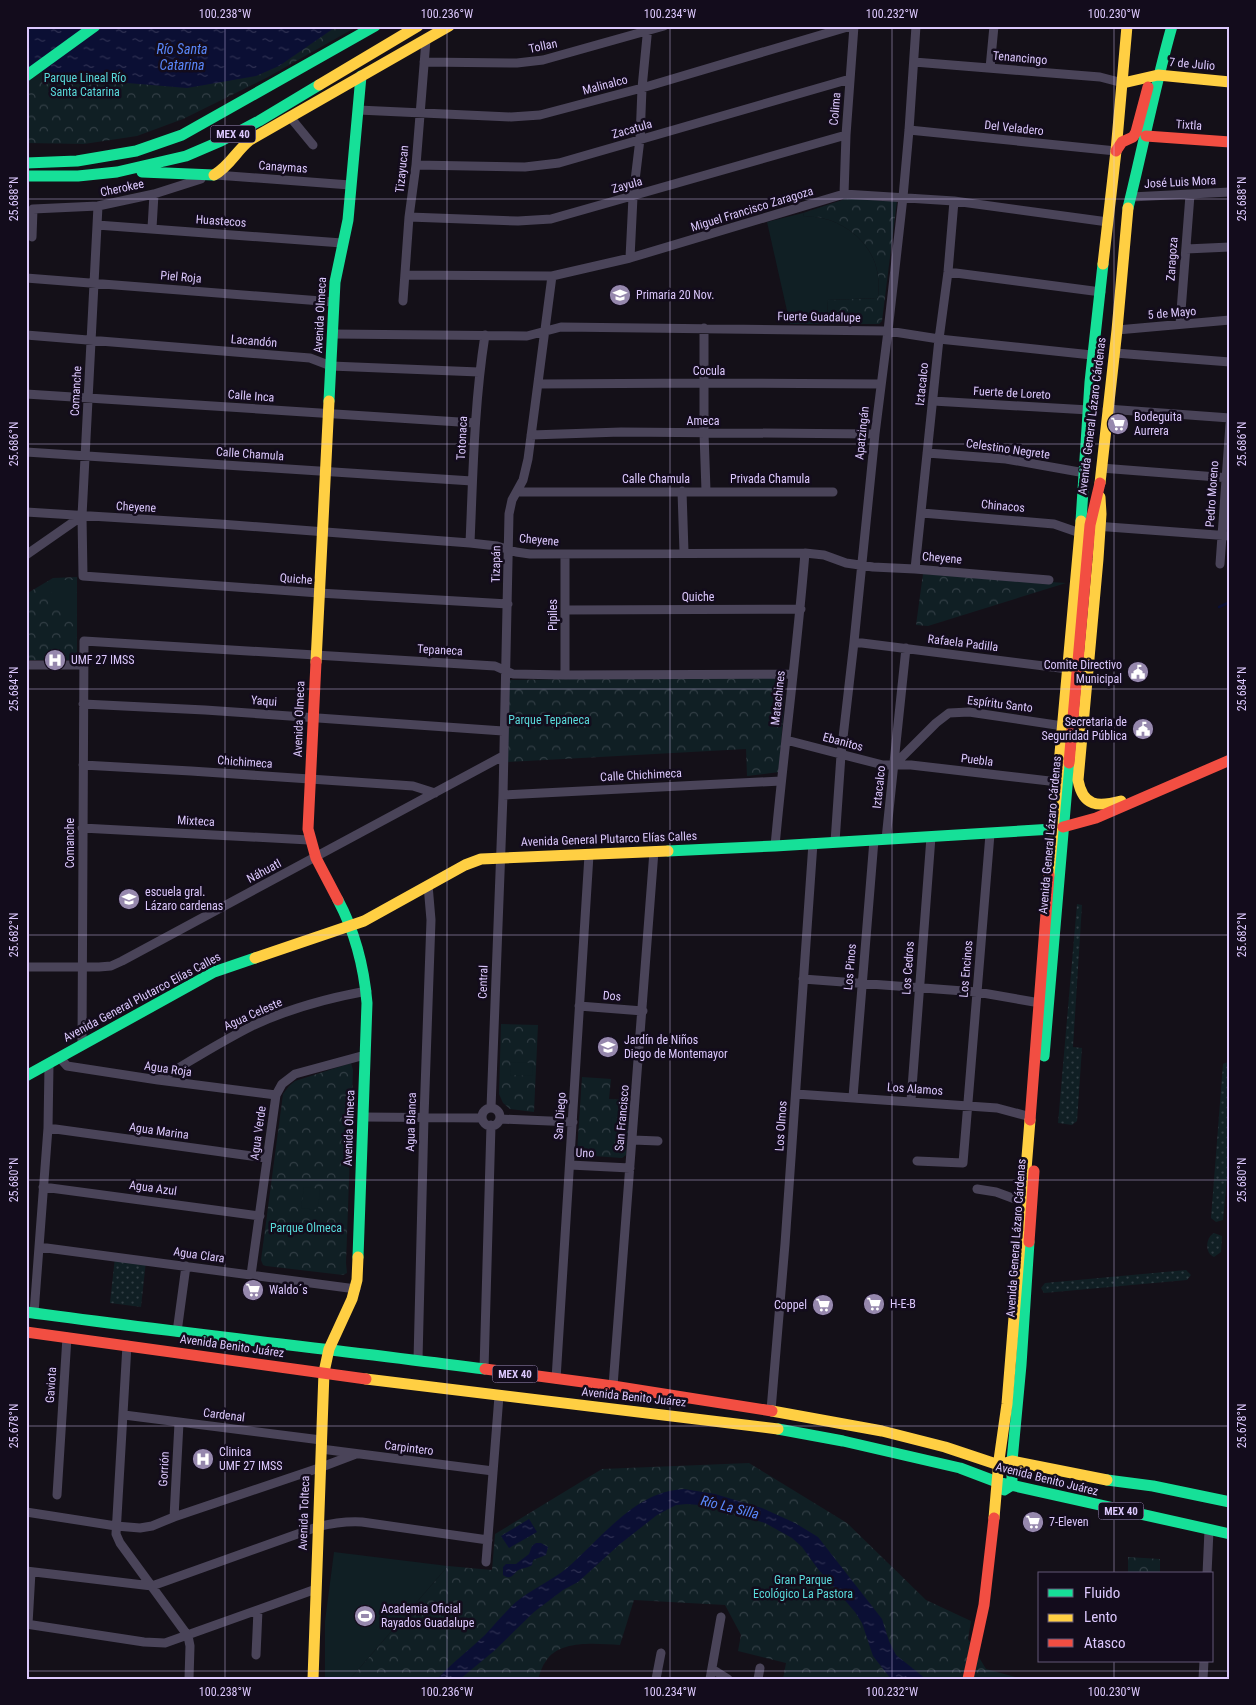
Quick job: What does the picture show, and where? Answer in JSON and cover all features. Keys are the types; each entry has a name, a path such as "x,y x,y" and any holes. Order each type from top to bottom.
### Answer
{"main road":[{"path":"26,76 95,26"},
{"name":"MEX 40","path":"26,163 77,162 136,151 182,135 375,26"},
{"name":"MEX 40","path":"26,176 78,176 117,172 186,156 221,141 259,121 418,26"},
{"path":"117,172 214,175 231,164 242,146 449,26"},
{"name":"Avenida General Lázaro Cárdenas","path":"968,1677 983,1618 1007,1404 1040,1003 1068,728 1068,669 1085,473 1092,355 1101,292 1116,151 1127,26"},
{"name":"Avenida General Lázaro Cárdenas","path":"1012,1485 1012,1462 1022,1365 1028,1257 1055,935 1059,828 1058,782 1068,728 1095,526 1101,514 1099,488 1110,382 1115,353 1126,216 1146,136 1158,75 1172,26"},
{"path":"1116,151 1122,142 1128,140 1136,132 1147,90 1158,75"},
{"name":"7 de Julio","path":"1123,83 1158,75 1230,82"},
{"name":"Avenida Olmeca","path":"329,1349 356,1289 367,991 350,926 309,840 310,779 334,302 337,269 348,220 361,76"},
{"path":"235,106 309,91"},
{"name":"Tixtla","path":"1146,136 1230,142"},
{"path":"1090,382 1097,375 1104,376 1110,382"},
{"path":"1086,443 1092,448 1098,448 1104,444"},
{"path":"1095,526 1089,648 1078,780 1081,794 1092,804 1107,804 1159,789"},
{"path":"1078,658 1089,648"},
{"path":"1068,728 1084,716"},
{"name":"Avenida General Plutarco Elías Calles","path":"26,1076 214,972 350,926 374,916 472,862 499,858 813,844 886,838 990,834 1059,828 1084,822 1230,760"},
{"path":"1055,935 1064,901 1071,842 1084,822"},
{"path":"1021,1225 1022,1220 1025,1225 1028,1257"},
{"name":"Avenida Benito Juárez","path":"30,1312 177,1332 418,1360 613,1386 771,1410 912,1438 999,1464 1012,1462 1096,1480 1160,1488 1230,1502"},
{"name":"Avenida Benito Juárez","path":"26,1332 324,1372 384,1382 788,1430 960,1468 997,1488 1012,1485 1230,1534"},
{"name":"Avenida Tolteca","path":"313,1679 319,1468 324,1372 329,1349"},
{"path":"729,1422 771,1410"}],"street":[{"name":"Tollan","path":"424,62 516,63 537,61 664,26"},
{"name":"Colima","path":"844,194 853,26"},
{"name":"Malinalco","path":"358,110 419,114 526,116 554,112 853,26"},
{"name":"Apatzingán","path":"835,842 841,754 862,565 874,434 888,330 909,130 916,26"},
{"path":"990,68 994,26"},
{"path":"630,258 633,197 640,139 642,88 648,29"},
{"name":"Tizayucan","path":"403,301 426,40"},
{"name":"Tenancingo","path":"914,62 1100,77 1123,83"},
{"name":"Zacatula","path":"416,165 539,166 569,161 850,80"},
{"path":"290,117 313,144"},
{"name":"Del Veladero","path":"909,130 1116,151"},
{"name":"Zayula","path":"409,217 518,221 550,219 846,135"},
{"name":"Canaymas","path":"214,175 350,184"},
{"name":"Cherokee","path":"32,237 33,209 98,206 154,194 214,175"},
{"name":"José Luis Mora","path":"1131,197 1230,192"},
{"path":"152,228 154,194"},
{"name":"Miguel Francisco Zaragoza","path":"405,275 552,276 630,258 844,194 954,201 1108,222"},
{"name":"Zaragoza","path":"1180,324 1190,195"},
{"name":"Iztacalco","path":"915,569 939,339 948,272 954,201"},
{"name":"Comanche","path":"83,576 82,516 98,206"},
{"name":"Huastecos","path":"97,225 342,243"},
{"path":"1186,249 1230,247"},
{"path":"948,272 1101,292"},
{"name":"Tizapán","path":"499,858 503,795 503,731 510,507 525,473 552,276"},
{"name":"Piel Roja","path":"26,278 334,302"},
{"name":"5 de Mayo","path":"1117,330 1230,320"},
{"name":"Fuerte Guadalupe","path":"545,331 560,327 888,330 939,339 1092,355"},
{"path":"704,328 706,491"},
{"path":"333,334 526,336 545,331"},
{"name":"Lacandón","path":"26,335 310,358 331,366 479,372"},
{"name":"Totonaca","path":"470,544 474,423 485,335"},
{"path":"1115,353 1230,362"},
{"name":"Cocula","path":"538,384 880,384"},
{"name":"Calle Inca","path":"26,394 474,423"},
{"name":"Fuerte de Loreto","path":"933,401 1089,410"},
{"path":"1107,408 1230,418"},
{"name":"Pedro Moreno","path":"1220,564 1226,536 1230,424"},
{"name":"Ameca","path":"531,435 621,432 874,434"},
{"name":"Calle Chamula","path":"26,452 472,480"},
{"name":"Celestino Negrete","path":"927,453 1006,460 1085,473"},
{"path":"1101,468 1228,478"},
{"path":"682,491 684,552"},
{"name":"Calle Chamula","path":"517,492 706,491"},
{"name":"Privada Chamula","path":"706,491 833,492"},
{"name":"Cheyene","path":"26,512 497,546 530,554 805,553 824,555 846,563 880,568 1049,580"},
{"name":"Chinacos","path":"922,513 1054,524 1080,533"},
{"path":"26,555 82,516"},
{"path":"1095,526 1226,536"},
{"name":"Matachines","path":"775,846 801,609 805,553"},
{"name":"Pipiles","path":"565,555 565,675"},
{"name":"Quiche","path":"83,576 508,604"},
{"name":"Quiche","path":"566,610 801,609"},
{"name":"Comanche","path":"82,1045 82,704 84,641"},
{"name":"Tepaneca","path":"84,641 495,666 513,674 793,674"},
{"name":"Rafaela Padilla","path":"854,642 1068,669"},
{"name":"Iztacalco","path":"886,838 906,648"},
{"path":"26,665 83,665"},
{"name":"Yaqui","path":"82,704 503,731"},
{"name":"Espíritu Santo","path":"894,765 936,723 949,713 969,712 1068,728"},
{"name":"Ebanitos","path":"786,740 874,764 894,765"},
{"name":"Náhuatl","path":"26,967 82,968 111,966 503,756"},
{"name":"Chichimeca","path":"83,765 413,786 435,793"},
{"name":"Puebla","path":"894,765 911,765 1058,782"},
{"name":"Calle Chichimeca","path":"503,795 781,781"},
{"name":"Mixteca","path":"82,828 309,840"},
{"name":"Los Encinos","path":"917,1161 963,1163 990,834"},
{"name":"Los Cedros","path":"911,1101 931,837"},
{"name":"Los Pinos","path":"853,1097 874,840"},
{"name":"Los Olmos","path":"771,1410 796,1094 813,844"},
{"name":"San Francisco","path":"613,1386 654,851"},
{"name":"San Diego","path":"556,1379 589,854"},
{"name":"Central","path":"491,1108 499,858"},
{"name":"Agua Blanca","path":"418,1360 431,920 428,885"},
{"path":"803,979 977,992 1040,1003"},
{"name":"Agua Celeste","path":"158,1080 254,1025 305,1007 367,991"},
{"name":"Dos","path":"579,1006 643,1011"},
{"name":"Agua Verde","path":"251,1275 276,1095 282,1084 295,1074 364,1055"},
{"name":"Agua Roja","path":"60,1058 67,1066 276,1095"},
{"path":"30,1312 39,1247 48,1128 49,1064"},
{"name":"Los Alamos","path":"796,1094 967,1105 997,1108 1031,1117"},
{"path":"482,1118 484,1112 491,1108 497,1110 500,1119"},
{"path":"363,1117 482,1118"},
{"path":"482,1118 486,1124 491,1125 496,1124 500,1119"},
{"path":"500,1119 573,1122"},
{"path":"484,1369 491,1125"},
{"name":"Agua Marina","path":"48,1128 266,1158"},
{"path":"633,1140 658,1141"},
{"name":"Uno","path":"570,1165 630,1168"},
{"name":"Agua Azul","path":"43,1186 260,1216"},
{"path":"977,1189 996,1192 1023,1202"},
{"name":"Agua Clara","path":"39,1247 356,1289"},
{"path":"177,1332 186,1266"},
{"name":"Gaviota","path":"57,1495 66,1337"},
{"path":"127,1345 116,1534 188,1636 190,1646 189,1679"},
{"path":"486,1562 499,1396"},
{"name":"Cardenal","path":"124,1416 180,1422 321,1445"},
{"name":"Gorrión","path":"174,1517 180,1422"},
{"name":"Carpintero","path":"321,1445 356,1454 493,1471"},
{"path":"26,1512 116,1526 140,1528 152,1526 356,1454"},
{"path":"316,1589 188,1636 158,1643 27,1624 29,1571 152,1586 333,1522 362,1522 488,1540"},
{"path":"1207,1572 1209,1530"},
{"path":"256,1655 258,1610"},
{"path":"710,1679 721,1617"},
{"path":"656,1679 661,1653"},
{"path":"1203,1679 1204,1662"},
{"path":"758,1679 760,1668"},
{"path":"712,1669 728,1679"}],"green space":[{"name":"Parque Lineal Río Santa Catarina","path":"26,26 358,26 268,77 183,119 137,136 84,144 26,143"},
{"path":"848,198 897,201 882,321 879,324 827,324 828,300 878,298 875,263 864,244 856,235 847,228 826,219 804,217 803,213"},
{"path":"803,213 804,217 826,219 837,223 856,235 870,253 877,272 878,298 828,300 827,324 790,324 767,222"},
{"path":"923,574 1066,583 928,626 916,625"},
{"path":"77,577 77,657 73,660 26,660 26,594 53,578"},
{"path":"52,580 74,580 74,606 52,606"},
{"name":"Parque Tepaneca","path":"786,676 779,772 747,776 746,749 507,762 508,680"},
{"path":"1077,904 1082,905 1073,1047 1082,1048 1077,1121 1072,1125 1058,1123"},
{"path":"501,1024 538,1025 534,1112 510,1109 503,1103 499,1094"},
{"path":"1230,1061 1230,1147 1223,1220 1216,1222 1211,1218 1223,1064"},
{"path":"511,1062 533,1063 532,1076 510,1075"},
{"name":"Parque Olmeca","path":"351,1063 353,1070 347,1273 343,1275 263,1265 261,1260 283,1094 295,1081"},
{"path":"582,1077 611,1079 609,1099 630,1100 626,1155 622,1158 580,1155 577,1152"},
{"path":"612,1117 627,1118 626,1140 611,1139"},
{"path":"304,1187 320,1189 318,1210 301,1208"},
{"path":"1214,1233 1222,1236 1221,1252 1214,1257 1207,1249 1207,1245 1209,1238"},
{"path":"115,1257 146,1261 141,1307 110,1303"},
{"path":"1186,1270 1191,1275 1187,1280 1044,1293 1041,1288 1045,1283"},
{"name":"Gran Parque Ecológico La Pastora","path":"749,1463 847,1523 926,1600 971,1621 968,1639 986,1669 1023,1679 783,1679 786,1663 738,1651 741,1635 725,1605 634,1600 620,1645 580,1644 560,1649 546,1661 538,1679 350,1679 448,1566 492,1570 495,1534 602,1469"},
{"name":"Academia Oficial Rayados Guadalupe","path":"334,1552 448,1566 350,1679 325,1679 325,1621"},
{"path":"1128,1557 1160,1559 1160,1572 1128,1572"}],"water":[{"name":"Río Santa Catarina","path":"26,26 337,26 279,66 256,76 187,88 92,80 26,69"},
{"name":"Río La Silla","path":"684,1489 715,1494 762,1508 795,1523 818,1537 882,1619 896,1655 926,1679 891,1679 873,1656 862,1623 855,1612 818,1569 802,1547 792,1538 765,1523 711,1506 687,1504 676,1505 657,1515 620,1544 578,1582 563,1590 534,1612 494,1651 460,1679 437,1679 485,1635 516,1602 567,1568 620,1518 650,1498 666,1492"},
{"path":"529,1519 537,1532 509,1548 501,1536"},
{"path":"536,1543 541,1543 548,1547 546,1555 533,1560 532,1565 519,1570 511,1577 503,1575 503,1567 506,1564 516,1564 529,1554 532,1546"}],"waterway":[{"path":"1219,607 1230,602"}],"traffic: fast":[{"path":"26,76 95,26"},
{"path":"26,163 77,161 136,151 182,135 375,26"},
{"path":"1128,208 1172,26"},
{"path":"329,401 335,282 348,220 361,76"},
{"path":"26,176 78,176 117,172 186,156 221,141 259,121 319,85"},
{"path":"142,172 214,175"},
{"path":"1081,521 1090,382 1103,264"},
{"path":"1044,1056 1069,763"},
{"path":"668,851 1063,827"},
{"path":"338,900 358,950 364,976 367,1003 358,1257"},
{"path":"26,1076 214,972 255,958"},
{"path":"1004,1490 1012,1485 1012,1461 1021,1365 1029,1242"},
{"path":"26,1312 485,1369"},
{"path":"778,1429 843,1441 960,1468 997,1482 1230,1534"},
{"path":"1107,1480 1153,1486 1230,1502"}],"traffic: slow":[{"path":"319,85 418,26"},
{"path":"214,175 250,140 449,26"},
{"path":"1103,264 1116,151 1127,26"},
{"path":"1123,83 1158,75 1230,82"},
{"path":"1100,483 1128,208"},
{"path":"316,662 329,401"},
{"path":"1100,497 1101,514 1098,559 1078,780 1084,796 1093,803 1105,804 1121,801"},
{"path":"1049,875 1081,521"},
{"path":"255,958 364,921 465,865 481,859 668,851"},
{"path":"994,1518 999,1460 1007,1404 1030,1120"},
{"path":"313,1679 324,1372 329,1349 352,1299 357,1280 358,1257"},
{"path":"366,1379 778,1429"},
{"path":"772,1411 882,1431 945,1447 999,1465 1012,1461 1107,1480"}],"traffic: jam":[{"path":"1116,151 1122,142 1133,137 1136,132 1148,87"},
{"path":"1146,136 1230,142"},
{"path":"1069,763 1090,525 1100,483"},
{"path":"316,662 308,829 316,858 338,900"},
{"path":"1063,827 1096,818 1230,760"},
{"path":"1030,1120 1049,875"},
{"path":"1029,1242 1034,1171"},
{"path":"26,1332 366,1379"},
{"path":"485,1369 613,1386 772,1411"},
{"path":"968,1679 984,1605 994,1518"}],"place":[{"name":"Primaria 20 Nov.","path":"620,295"},
{"name":"Bodeguita Aurrera","path":"1118,424"},
{"name":"UMF 27 IMSS","path":"55,660"},
{"name":"Comite Directivo Municipal","path":"1138,672"},
{"name":"Secretaria de Seguridad Pública","path":"1143,729"},
{"name":"escuela gral. Lázaro cardenas","path":"129,899"},
{"name":"Jardín de Niños Diego de Montemayor","path":"608,1047"},
{"name":"Waldo´s","path":"253,1290"},
{"name":"H-E-B","path":"874,1304"},
{"name":"Coppel","path":"823,1305"},
{"name":"Clinica UMF 27 IMSS","path":"203,1459"},
{"name":"7-Eleven","path":"1033,1522"},
{"name":"Academia Oficial Rayados Guadalupe","path":"365,1616"}]}
